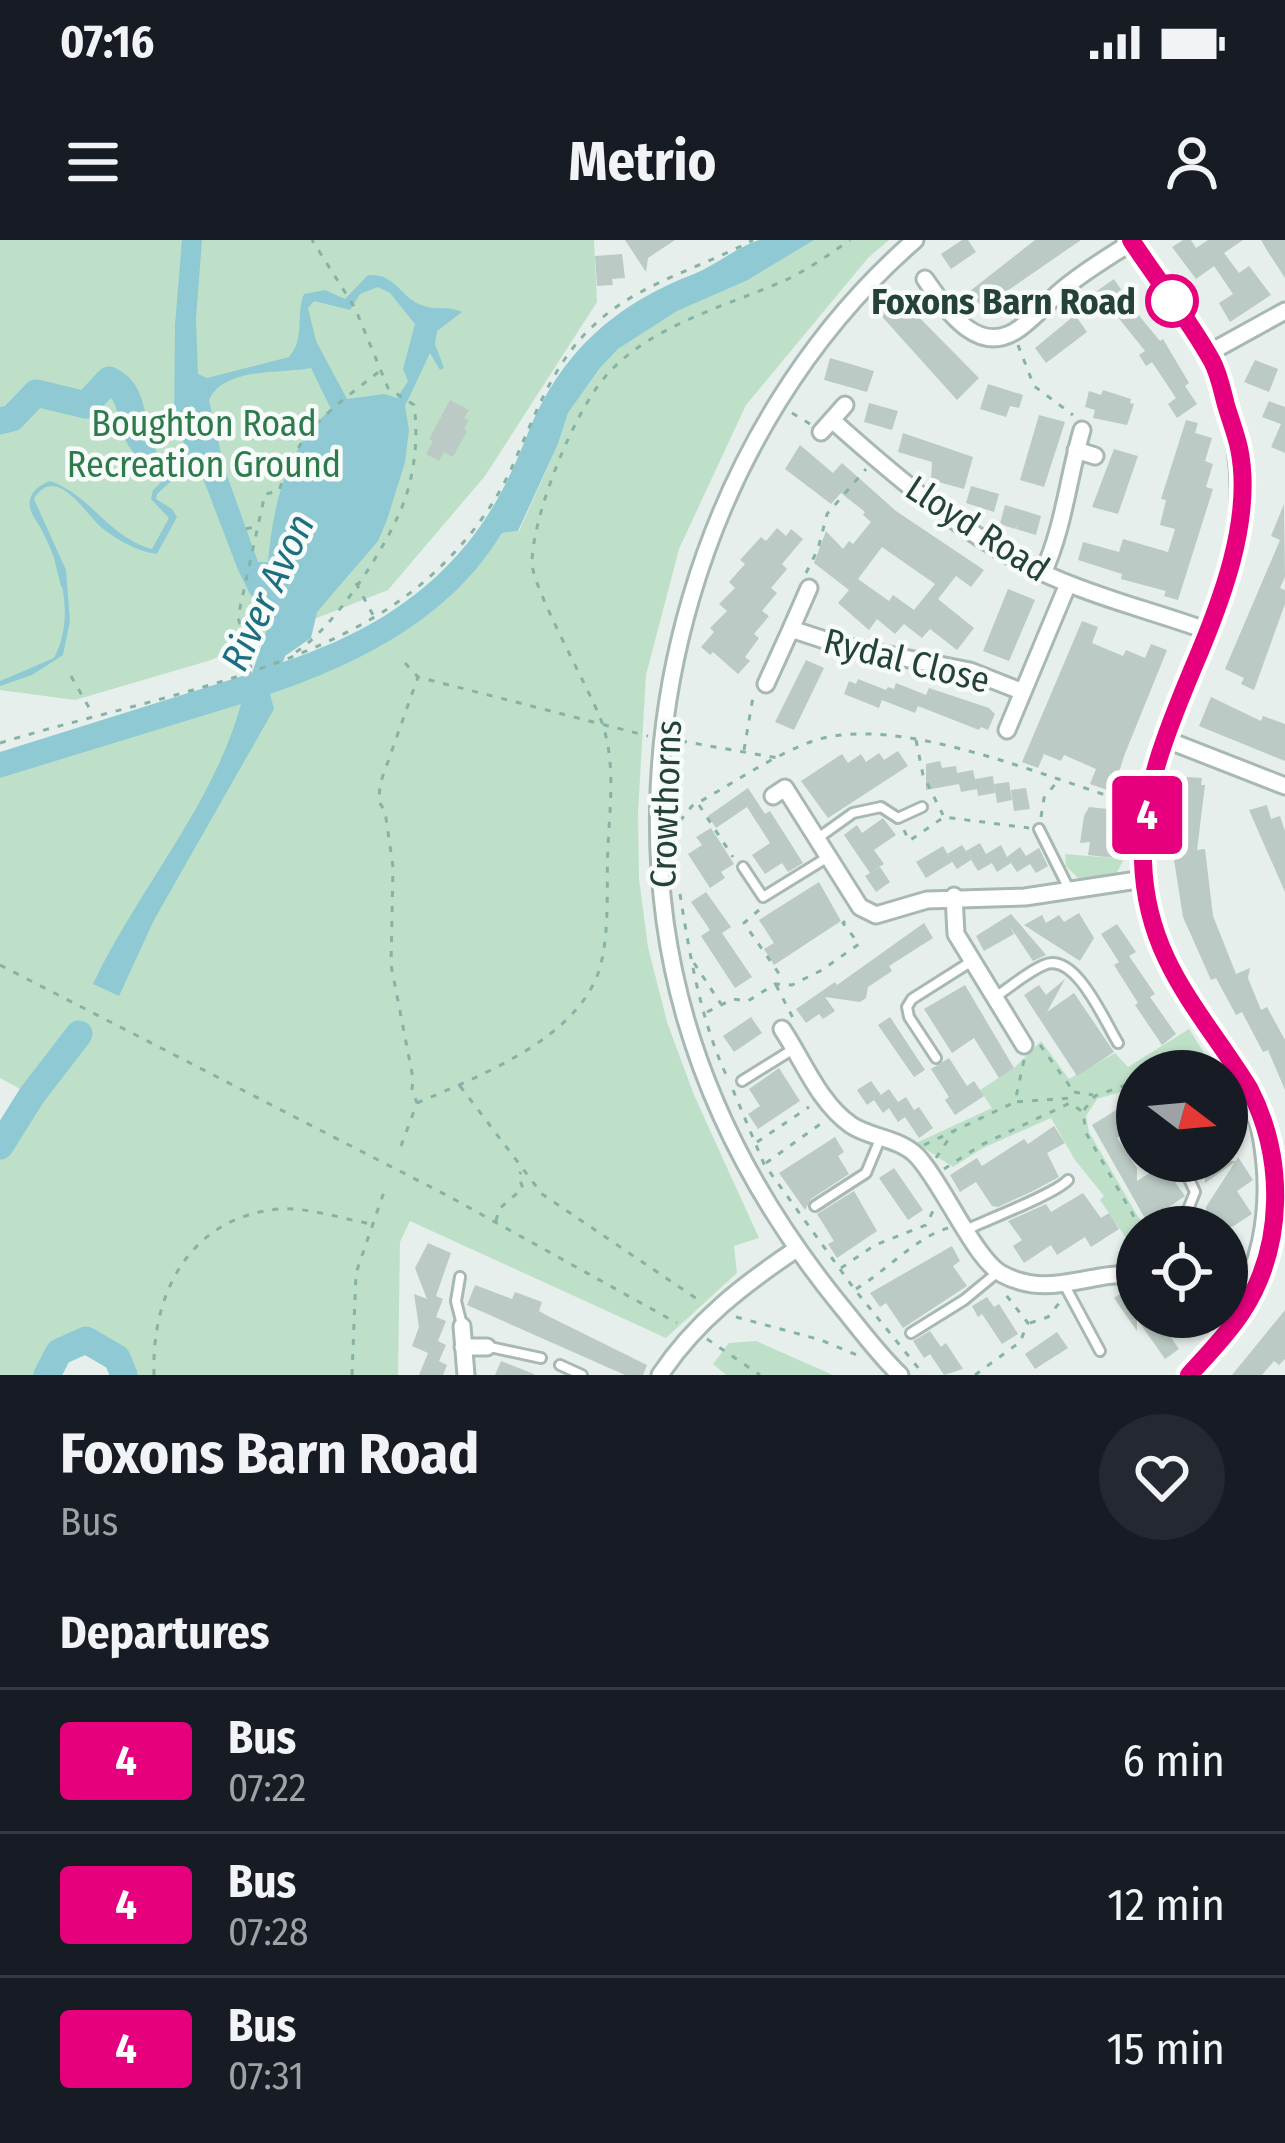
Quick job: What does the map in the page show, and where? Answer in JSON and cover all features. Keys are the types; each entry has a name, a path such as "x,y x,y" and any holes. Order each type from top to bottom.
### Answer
{"street":[{"name":"Crowthorns","path":"897,1372 795,1250 741,1162 707,1085 686,1020 658,866 664,740 678,650 713,533 775,407 824,336 881,270 915,240"},
{"path":"926,279 963,328 995,336 1013,332 1071,282 1131,241 1215,367 1240,452 1230,579 1162,739 1148,808 1144,879 1166,961 1186,1000 1222,1050"},
{"path":"936,295 950,283"},
{"path":"1207,353 1285,310"},
{"path":"825,427 845,405"},
{"name":"Lloyd Road","path":"825,427 875,458 943,511 1043,573 1208,631"},
{"path":"1043,573 1057,543 1064,491 1082,430"},
{"path":"1076,450 1095,456"},
{"name":"Rydal Close","path":"1007,730 1068,584"},
{"name":"Rydal Close","path":"766,684 809,588"},
{"name":"Rydal Close","path":"791,629 843,646 970,671 1022,692"},
{"path":"1162,739 1285,786"},
{"path":"772,796 785,788 860,907 876,915 954,896 1025,897 1144,879"},
{"path":"954,896 956,934 1024,1045"},
{"path":"782,1029 837,1113 855,1128 907,1148 934,1179 995,1274 1067,1288 1116,1279"},
{"path":"1248,1090 1264,1115 1281,1170 1279,1222 1267,1267 1248,1297"},
{"path":"660,1375 713,1311 795,1250"},
{"path":"462,1327 466,1375"},
{"path":"1190,1375 1222,1338"},
{"path":"463,1347 487,1347"}],"lane":[{"path":"818,838 853,813 881,806 898,818 922,807"},
{"path":"1039,829 1070,891"},
{"path":"743,867 763,897 829,857"},
{"path":"936,1058 907,1007 912,999 972,961"},
{"path":"995,998 1048,962 1063,963 1078,977 1118,1043"},
{"path":"742,1082 795,1048"},
{"path":"814,1207 866,1173 881,1137"},
{"path":"966,1226 1058,1191 1068,1180"},
{"path":"911,1333 995,1274"},
{"path":"460,1277 456,1300 462,1327"},
{"path":"1067,1288 1100,1351"},
{"path":"487,1347 541,1358"},
{"path":"560,1365 583,1375"}],"path":[{"path":"283,660 314,640 400,514 419,435 414,405 388,388 355,308 312,240"},
{"path":"0,743 283,660 375,618 435,572 477,525 511,470 550,384 589,330 628,298 753,240"},
{"path":"401,1146 418,1102 518,1057 558,1027 600,970 607,929 610,756 603,724 531,566 555,472 574,424 604,377 633,352 692,319 788,278 850,240"},
{"path":"1013,332 1034,386 1073,416 1082,430"},
{"path":"251,670 238,617 265,494 279,491 303,436 329,409 381,370"},
{"path":"785,409 825,427"},
{"path":"809,588 801,584 818,549 827,514 875,458"},
{"path":"246,529 258,525"},
{"path":"358,581 375,618"},
{"path":"405,663 418,677 664,740 779,758"},
{"path":"71,676 93,715"},
{"path":"418,677 380,784 379,802 385,811 393,867 391,965 418,1102"},
{"path":"744,750 751,693 766,684"},
{"path":"677,824 698,803 779,758 814,741 857,733 915,737 1148,808"},
{"path":"915,737 923,775 944,817"},
{"path":"898,818 910,841 944,817 1039,829 1045,798 1058,781"},
{"path":"673,802 677,866"},
{"path":"698,803 743,867"},
{"path":"678,886 705,1013 764,1164 855,1290 924,1375"},
{"path":"763,897 758,912 744,922 780,975"},
{"path":"705,1013 734,999 748,1001 775,984 791,985 859,944 843,923 860,907"},
{"path":"690,956 721,1004"},
{"path":"0,965 495,1222 694,1332 760,1375"},
{"path":"775,984 797,1021 782,1029"},
{"path":"1015,1102 1025,1069 1024,1045 1037,1041 1083,1112 1086,1133 1128,1206"},
{"path":"459,1085 542,1194 713,1311 821,1340 897,1372"},
{"path":"907,1148 1015,1102 1095,1096 1116,1088"},
{"path":"1083,1112 1095,1096"},
{"path":"756,1143 824,1097"},
{"path":"934,1179 981,1145 1072,1098"},
{"path":"764,1164 837,1113"},
{"path":"926,1225 934,1179 955,1129"},
{"path":"495,1222 499,1210 523,1188 518,1176 524,1170"},
{"path":"352,1375 356,1273 386,1186"},
{"path":"154,1375 153,1347 168,1282 203,1239 235,1218 283,1208 371,1224"},
{"path":"840,1270 875,1245 926,1225"},
{"path":"926,1225 935,1232"},
{"path":"855,1290 886,1272 935,1232 966,1226"},
{"path":"995,1274 1028,1323"},
{"path":"1028,1323 1048,1317 1067,1288"},
{"path":"975,1375 1020,1342 1028,1323"}],"green space":[{"name":"Boughton Road Recreation Ground","path":"0,240 594,240 597,302 485,476 388,590 208,661 75,700 0,690"},
{"path":"814,240 889,240 868,258 746,405 679,549 646,675 638,812 639,879 648,947 667,1022 694,1095 759,1238 734,1246 737,1273 666,1338 410,1221 400,1242 398,1375 124,1375 117,1358 86,1340 59,1352 47,1375 0,1375 0,1146 31,1095 0,1078 0,778 275,691 319,675 403,632 474,572 502,533 519,531 568,413 618,349 677,310 748,280"},
{"path":"1065,854 1124,859 1116,874 1078,878 1066,866"},
{"path":"1189,1029 1202,1050 1155,1050"},
{"path":"1041,1041 1069,1079 1115,1053 1116,1093 1097,1099 1086,1116 1089,1132 1132,1206 1116,1206 1116,1223 1100,1200 1104,1196 1075,1160 1051,1118 953,1167 916,1143 992,1108 980,1090 1014,1068"},
{"path":"756,1341 833,1375 726,1375 713,1364 729,1343"}],"water":[{"path":"182,240 202,240 196,319 198,374 207,378 289,357 297,342 304,294 325,290 345,299 368,275 391,281 421,305 462,312 437,331 435,344 444,368 440,370 430,353 405,406 409,430 405,462 378,541 317,612 311,638 283,662 383,617 447,566 494,505 556,379 615,316 751,243 814,240 748,280 677,311 618,349 568,413 518,531 502,533 457,590 401,634 337,668 270,694 274,709 154,920 119,996 93,984 194,812 241,704 0,778 0,752 252,673 271,618 250,594 238,570 193,452 184,469 157,494 156,499 177,517 157,554 114,537 70,495 52,486 34,499 66,570 70,621 63,655 32,675 0,686 0,681 54,658 61,642 63,591 48,542 30,508 35,491 50,481 64,487 123,535 152,549 169,518 151,499 153,490 181,463 148,449 136,430 126,393 109,382 87,407 47,396 5,424 0,419 6,420 42,394 86,402 107,380 128,391 138,427 150,446 183,459 188,449 174,427","holes":["378,287 390,293 415,324 403,369 408,381 397,398 384,394 347,399 316,341 308,308 314,301 350,310 360,294","311,368 331,409 293,460 278,499 268,562 258,562 224,467 209,400 216,389 240,377"]}],"building":[{"path":"625,240 675,240 648,258 646,272"},
{"path":"968,240 976,252 951,269 941,254"},
{"path":"1035,240 1081,240 985,312 970,291"},
{"path":"1191,240 1196,248 1208,240 1243,240 1224,253 1239,273 1249,266 1271,295 1230,322 1219,303 1233,294 1214,266 1196,279 1172,247"},
{"path":"1261,240 1285,240 1285,278 1268,252"},
{"path":"622,254 625,278 597,286 595,256"},
{"path":"1114,279 1136,312 1163,339 1189,383 1185,386 1197,404 1177,418 1168,404 1176,398 1152,362 1146,366 1139,355 1145,351 1097,291"},
{"path":"895,293 979,378 957,400 877,311"},
{"path":"1075,315 1087,332 1046,363 1035,348"},
{"path":"830,358 874,371 867,392 824,380"},
{"path":"1255,360 1278,369 1269,392 1244,382"},
{"path":"988,384 1023,395 1019,408 1010,406 1006,417 980,409"},
{"path":"1103,390 1131,399 1134,404 1127,425 1093,418 1095,410 1085,407 1089,391 1101,395"},
{"path":"450,400 469,410 464,418 469,420 453,457 444,452 439,461 426,454"},
{"path":"1269,401 1285,407 1285,453 1271,447 1281,424 1262,417"},
{"path":"869,403 898,411 892,430 864,422"},
{"path":"1039,415 1065,422 1044,487 1020,480"},
{"path":"1186,420 1198,423 1195,433 1212,438 1205,461 1213,464 1206,487 1213,489 1178,600 1164,596 1166,591 1121,579 1122,574 1078,560 1083,542 1119,552 1123,539 1168,552 1175,529 1160,525 1166,500 1161,499"},
{"path":"903,433 973,457 964,489 931,480 932,462 898,452"},
{"path":"800,445 833,473 842,463 896,511 984,570 971,587 956,576 938,599 974,628 957,650 930,629 922,638 904,624 895,634 877,619 869,630 838,603 849,590 814,563 826,531 843,549 871,522 841,493 831,504 785,469","holes":["882,547 935,584 914,610 893,595 889,601 858,579"]},
{"path":"1114,449 1138,456 1118,514 1092,507"},
{"path":"971,486 999,494 994,512 966,503"},
{"path":"1284,504 1285,577 1280,588 1285,590 1285,604 1254,690 1241,684 1244,678 1225,669 1280,540 1271,536"},
{"path":"1005,505 1041,516 1036,535 1000,524"},
{"path":"777,528 786,536 791,529 803,539 782,564 787,569 771,588 777,593 762,611 769,616 754,634 759,638 745,657 750,661 738,674 701,647 714,632 710,628 727,611 719,604 735,588 729,582 745,564 740,560 761,537 766,541"},
{"path":"1008,589 1035,600 1009,661 983,651"},
{"path":"1082,621 1098,627 1092,643 1123,656 1126,650 1145,658 1151,644 1167,650 1113,792 1090,784 1096,769 1064,755 1061,761 1044,754 1038,768 1022,762"},
{"path":"806,660 824,668 794,730 775,722"},
{"path":"858,679 886,690 894,689 896,683 926,695 929,688 995,714 988,730 979,730 918,706 915,713 882,700 879,708 844,694 849,681 856,684"},
{"path":"1211,697 1261,721 1263,716 1285,724 1285,761 1199,726"},
{"path":"898,751 908,766 828,818 801,781 842,754 848,763 861,754 866,762 879,753 884,760"},
{"path":"940,761 942,768 956,766 957,773 973,770 976,784 975,779 993,776 995,793 961,792 959,784 926,790 926,764"},
{"path":"1187,777 1202,778 1201,785 1205,785 1197,850 1205,849 1213,916 1236,974 1250,968 1248,978 1261,1010 1267,1007 1285,1040 1285,1090 1268,1050 1263,1052 1242,1012 1236,1015 1216,978 1211,980 1183,917 1172,847 1174,811 1178,811 1180,789 1185,789"},
{"path":"1009,782 1012,800 997,803 994,784"},
{"path":"748,788 765,814 770,811 803,863 788,872 782,863 765,874 752,855 770,843 747,807 716,828 708,816"},
{"path":"1026,788 1030,809 1014,811 1011,790"},
{"path":"1267,805 1271,819 1280,816 1285,831 1285,892 1249,810"},
{"path":"1089,807 1108,809 1110,841 1116,842 1114,858 1088,855 1090,842 1080,843"},
{"path":"883,818 896,835 874,850 884,864 870,873 844,835 857,825 862,833"},
{"path":"711,828 734,864 710,888 688,854 702,845 696,837"},
{"path":"980,843 986,854 1001,845 1007,857 1020,847 1026,856 1039,848 1048,866 1036,873 1030,864 1017,872 1011,863 997,872 992,863 978,871 968,855 971,860 957,869 947,854 962,845 966,851"},
{"path":"943,846 952,862 926,878 916,862"},
{"path":"880,867 890,882 876,892 865,876"},
{"path":"819,882 841,921 774,965 764,949 774,943 759,920"},
{"path":"706,892 731,927 722,933 752,977 735,988 701,936 710,930 691,902"},
{"path":"1079,913 1094,938 1080,961 1024,925 1042,915 1046,923 1059,915 1064,922"},
{"path":"1011,914 1046,955 1033,961 1009,925 1014,934 984,951 976,936"},
{"path":"924,923 933,938 889,966 892,971 868,987 866,998 860,1002 825,997 835,1011 806,1023 796,1009"},
{"path":"1117,924 1136,952 1129,956 1155,994 1150,997 1176,1034 1162,1045 1135,1005 1114,965 1119,962 1101,934"},
{"path":"1065,979 1047,1012 1074,993 1114,1052 1077,1076 1024,995 1039,985 1046,995"},
{"path":"965,985 1014,1068 999,1078 974,1038 952,1053 924,1009"},
{"path":"751,1017 762,1033 734,1052 723,1036"},
{"path":"890,1017 925,1070 914,1077 878,1025"},
{"path":"949,1058 967,1086 974,1081 984,1096 955,1115 931,1069"},
{"path":"779,1068 800,1101 758,1129 748,1114 760,1106 749,1089"},
{"path":"871,1081 881,1095 867,1105 857,1090"},
{"path":"889,1089 898,1102 906,1097 914,1110 919,1107 933,1128 919,1138 905,1117 898,1122 889,1108 883,1113 874,1100"},
{"path":"1116,1110 1116,1167 1092,1125"},
{"path":"1054,1126 1065,1143 1047,1153 1059,1177 1033,1191 992,1206 976,1182 960,1192 950,1175 977,1158 982,1166"},
{"path":"835,1137 844,1152 838,1156 849,1174 811,1199 805,1210 779,1173"},
{"path":"894,1168 923,1210 908,1220 879,1178"},
{"path":"1248,1172 1253,1180 1237,1191 1247,1206 1207,1206 1222,1182 1248,1182"},
{"path":"1124,1182 1175,1182 1185,1196 1170,1206 1138,1206"},
{"path":"854,1191 877,1231 837,1258 828,1244 834,1241 817,1214"},
{"path":"1083,1193 1101,1218 1109,1213 1116,1231 1091,1247 1085,1237 1057,1255 1051,1245 1024,1263 1013,1246 1022,1240 1008,1221 1046,1204 1051,1212"},
{"path":"428,1243 451,1253 436,1296 443,1299 436,1317 446,1321 438,1341 446,1345 439,1361 447,1365 443,1375 419,1375 428,1353 412,1346 419,1327 414,1294 427,1299 415,1268"},
{"path":"952,1246 960,1261 953,1266 967,1286 903,1328 886,1303 880,1307 870,1293"},
{"path":"475,1285 512,1299 515,1292 542,1302 539,1311 647,1365 643,1375 625,1375 467,1305"},
{"path":"987,1297 994,1307 999,1304 1018,1334 1002,1344 972,1306"},
{"path":"1285,1310 1285,1359 1279,1365 1274,1361 1262,1375 1232,1375"},
{"path":"930,1331 941,1347 946,1343 963,1369 944,1375 930,1354 924,1358 913,1341"},
{"path":"1057,1332 1068,1348 1035,1369 1025,1354"},
{"path":"1150,1338 1171,1338 1179,1349 1165,1359"},
{"path":"501,1361 534,1374 534,1375 495,1375"}],"waterway":[{"path":"0,421 12,418 36,393 86,405 109,380 124,393 144,444"},
{"path":"57,561 63,585"},
{"name":"River Avon","path":"0,1146 79,1034"},
{"name":"River Avon","path":"47,1375 59,1352 86,1340 117,1358 124,1375"}],"bus line":[{"name":"4","path":"1131,240 1215,367 1240,452 1230,579 1162,739 1148,808 1144,879 1166,961 1186,1000 1264,1115 1278,1170 1279,1222 1267,1267 1242,1312 1189,1375"}],"place":[{"name":"Foxons Barn Road","path":"1172,301"}]}
